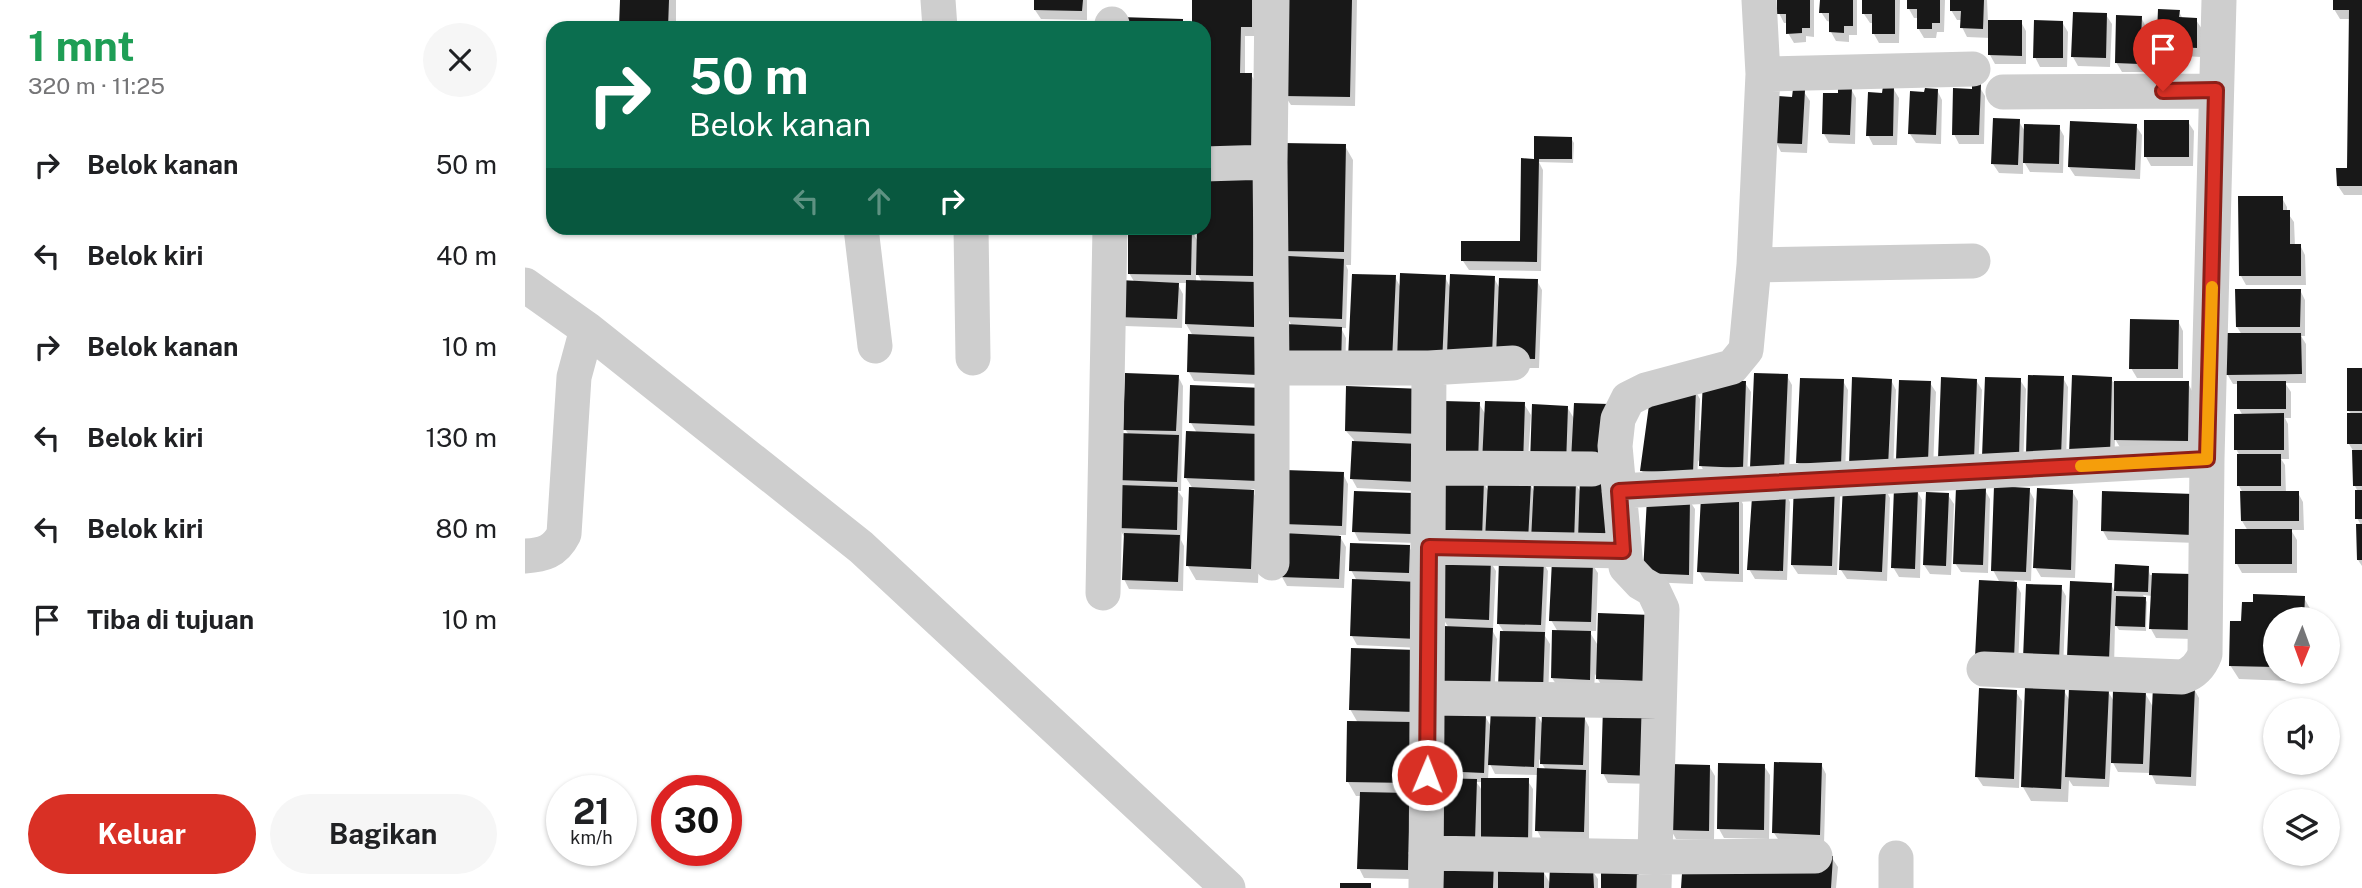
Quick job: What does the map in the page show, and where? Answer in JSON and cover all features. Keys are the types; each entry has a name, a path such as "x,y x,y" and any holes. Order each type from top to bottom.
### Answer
{"street":[{"path":"938,0 940,21"},
{"path":"1272,0 1272,564"},
{"path":"1654,872 1662,609 1653,590 1641,583 1626,567 1605,480 1615,446 1618,419 1628,399 1646,390 1732,367 1746,349 1754,265 1763,74 1759,0"},
{"path":"1984,669 2182,677 2191,674 2203,660 2219,0"},
{"path":"1763,74 1973,69"},
{"path":"2003,92 2216,90"},
{"path":"1211,164 1270,162"},
{"path":"862,235 875,346"},
{"path":"971,235 973,358"},
{"path":"1103,593 1109,235"},
{"path":"1754,265 1973,261"},
{"path":"525,285 587,329 861,547 1228,888"},
{"path":"525,556 543,555 555,548 564,534 574,377 587,329"},
{"path":"1272,368 1429,368 1513,363"},
{"path":"1426,888 1429,368"},
{"path":"1429,468 1605,480 2207,459"},
{"path":"1429,547 1623,551"},
{"path":"1429,698 1658,701"},
{"path":"1426,853 1654,872 1815,856"}],"building":[{"path":"620,0 669,0 668,21 619,21"},
{"path":"1034,0 1083,0 1082,11 1034,10"},
{"path":"1192,0 1252,0 1252,27 1241,27 1240,73 1252,73 1251,154 1211,153 1211,21 1192,21"},
{"path":"1285,0 1352,0 1350,97 1284,96"},
{"path":"1777,0 1810,0 1810,28 1802,28 1802,33 1786,34 1786,14 1777,14"},
{"path":"1820,0 1853,0 1853,26 1844,26 1844,33 1829,32 1829,13 1819,13"},
{"path":"1862,0 1895,0 1895,34 1872,34 1872,14 1862,14"},
{"path":"1907,0 1940,0 1940,23 1932,23 1932,29 1917,29 1917,9 1907,9"},
{"path":"1950,0 1984,0 1983,29 1960,28 1961,11 1950,11"},
{"path":"2333,0 2362,0 2362,186 2337,186 2336,168 2347,168 2349,10 2333,10"},
{"path":"2158,9 2180,10 2179,17 2197,18 2197,48 2179,47 2178,59 2156,58"},
{"path":"2073,12 2107,13 2106,58 2071,57"},
{"path":"2116,15 2142,16 2140,64 2115,63"},
{"path":"1120,17 1183,19 1183,21 1120,21"},
{"path":"1988,20 2022,20 2022,56 1988,55"},
{"path":"2034,20 2063,21 2063,58 2033,58"},
{"path":"1972,84 1981,84 1979,135 1952,135 1953,88 1972,89"},
{"path":"1838,86 1852,87 1850,135 1822,134 1823,93 1838,93"},
{"path":"1883,86 1894,86 1893,136 1866,136 1868,92 1882,93"},
{"path":"1925,88 1938,89 1936,135 1908,134 1910,91 1924,92"},
{"path":"1793,89 1805,90 1802,144 1774,143 1777,96 1792,97"},
{"path":"1993,118 2020,119 2018,165 1991,164"},
{"path":"2144,120 2189,120 2189,157 2144,157"},
{"path":"2070,121 2137,124 2135,170 2068,167"},
{"path":"2024,124 2060,125 2059,164 2023,163"},
{"path":"1534,136 1572,137 1572,159 1539,159 1537,262 1461,261 1461,241 1520,241 1521,158 1534,159"},
{"path":"1282,143 1346,144 1344,252 1280,251"},
{"path":"1211,176 1254,177 1253,276 1196,275 1197,235 1211,235"},
{"path":"2238,196 2283,196 2283,210 2290,210 2290,244 2301,244 2301,276 2239,276"},
{"path":"1128,235 1192,235 1191,275 1128,274"},
{"path":"1288,256 1344,259 1342,319 1285,317"},
{"path":"1400,273 1446,275 1442,364 1397,362"},
{"path":"1352,274 1396,275 1392,361 1348,359"},
{"path":"1450,274 1495,276 1492,356 1447,355"},
{"path":"1499,278 1538,279 1535,359 1496,358"},
{"path":"1119,280 1179,283 1177,319 1117,317"},
{"path":"1186,280 1256,282 1254,327 1185,324"},
{"path":"2235,289 2301,289 2300,327 2236,327"},
{"path":"2130,319 2179,320 2178,369 2129,369"},
{"path":"1285,324 1342,327 1341,367 1283,365"},
{"path":"2225,333 2301,333 2302,374 2225,375"},
{"path":"1188,334 1258,337 1257,375 1187,372"},
{"path":"2347,368 2362,368 2362,411 2347,411"},
{"path":"1125,373 1179,375 1176,431 1123,430"},
{"path":"1754,373 1788,374 1784,470 1750,468"},
{"path":"2028,375 2064,376 2061,456 2026,455"},
{"path":"2072,375 2112,377 2110,456 2069,454"},
{"path":"1852,377 1892,379 1888,467 1849,465"},
{"path":"1941,377 1977,379 1974,460 1938,459"},
{"path":"1985,377 2021,378 2019,458 1982,457"},
{"path":"1800,378 1844,379 1841,465 1796,463"},
{"path":"1703,380 1746,381 1743,468 1699,466"},
{"path":"1899,380 1931,381 1928,461 1896,460"},
{"path":"2114,381 2189,381 2188,441 2114,440"},
{"path":"2237,381 2286,381 2286,409 2237,409"},
{"path":"1190,385 1263,388 1261,426 1189,423"},
{"path":"1346,386 1423,389 1421,434 1345,431"},
{"path":"1696,388 1693,473 1640,471 1649,405"},
{"path":"1444,401 1480,402 1478,463 1442,462"},
{"path":"1485,401 1525,402 1523,465 1482,463"},
{"path":"1574,403 1609,404 1606,462 1571,461"},
{"path":"1532,404 1568,406 1566,465 1530,463"},
{"path":"2284,413 2284,450 2234,450 2234,414"},
{"path":"2347,413 2362,413 2362,444 2347,444"},
{"path":"1186,431 1259,434 1258,481 1184,478"},
{"path":"1118,433 1179,435 1177,482 1116,480"},
{"path":"1352,441 1419,444 1417,482 1350,479"},
{"path":"2352,450 2362,450 2362,486 2353,486"},
{"path":"2237,454 2281,454 2281,486 2237,486"},
{"path":"1285,470 1344,472 1342,526 1283,524"},
{"path":"1580,478 1610,480 1613,542 1578,541"},
{"path":"1440,479 1484,480 1482,539 1438,537"},
{"path":"1534,480 1576,481 1574,543 1531,541"},
{"path":"1488,481 1531,483 1528,541 1485,540"},
{"path":"1794,483 1835,484 1832,566 1791,565"},
{"path":"1119,485 1178,487 1177,530 1118,528"},
{"path":"1843,485 1886,487 1882,572 1839,570"},
{"path":"1994,486 2030,488 2026,572 1991,571"},
{"path":"1189,487 1254,490 1251,569 1186,566"},
{"path":"1956,487 1986,488 1983,565 1953,564"},
{"path":"1894,488 1918,489 1915,569 1891,568"},
{"path":"2037,488 2073,490 2071,570 2033,568"},
{"path":"1786,490 1783,571 1747,570 1752,497"},
{"path":"2355,490 2362,490 2362,519 2355,519"},
{"path":"1354,491 1413,493 1412,534 1352,532"},
{"path":"2102,491 2194,494 2192,535 2101,531"},
{"path":"2240,491 2299,491 2299,521 2241,521"},
{"path":"1926,492 1949,493 1946,566 1923,565"},
{"path":"1739,493 1739,574 1697,572 1701,497"},
{"path":"1647,498 1690,498 1689,575 1643,573"},
{"path":"2356,524 2362,524 2362,560 2357,560"},
{"path":"2235,529 2292,529 2292,564 2235,564"},
{"path":"1124,533 1180,535 1178,582 1122,580"},
{"path":"1282,533 1341,536 1339,579 1280,577"},
{"path":"1350,543 1410,545 1409,573 1349,571"},
{"path":"1443,558 1491,559 1489,620 1440,618"},
{"path":"1499,559 1544,560 1541,625 1497,624"},
{"path":"1552,560 1593,562 1591,622 1549,621"},
{"path":"2115,564 2149,566 2148,592 2114,591"},
{"path":"2152,573 2192,574 2189,630 2149,629"},
{"path":"1352,579 1419,582 1417,639 1350,636"},
{"path":"1979,580 2017,582 2014,659 1975,657"},
{"path":"2070,581 2112,583 2109,660 2067,658"},
{"path":"2026,584 2062,585 2059,660 2023,659"},
{"path":"2253,594 2305,596 2305,607 2263,607 2263,667 2229,666 2230,621 2241,621 2242,602 2253,602"},
{"path":"2116,596 2146,597 2145,627 2115,626"},
{"path":"1598,613 1651,615 1648,681 1596,679"},
{"path":"1443,626 1493,628 1490,691 1440,689"},
{"path":"1552,630 1591,631 1590,680 1551,678"},
{"path":"1500,631 1545,632 1543,690 1498,688"},
{"path":"1351,648 1417,650 1415,712 1349,710"},
{"path":"2153,686 2195,687 2191,777 2149,775"},
{"path":"2025,687 2065,689 2061,789 2021,787"},
{"path":"1979,688 2017,690 2014,779 1975,777"},
{"path":"2069,688 2109,689 2105,779 2065,777"},
{"path":"2113,690 2146,691 2143,764 2111,763"},
{"path":"1603,707 1655,709 1653,776 1601,774"},
{"path":"1491,708 1536,709 1534,767 1488,765"},
{"path":"1443,712 1486,714 1484,773 1440,771"},
{"path":"1542,714 1585,716 1583,765 1540,764"},
{"path":"1347,721 1413,722 1412,783 1346,782"},
{"path":"1774,762 1822,763 1820,835 1772,833"},
{"path":"1718,763 1765,764 1764,830 1717,829"},
{"path":"1670,764 1710,765 1709,831 1669,830"},
{"path":"1537,768 1586,770 1584,832 1535,831"},
{"path":"1433,778 1477,779 1475,840 1432,839"},
{"path":"1481,778 1529,778 1528,842 1481,841"},
{"path":"1360,792 1410,793 1408,870 1357,869"},
{"path":"1684,845 1833,856 1831,888 1681,888"},
{"path":"1444,859 1494,860 1493,888 1443,888"},
{"path":"1601,863 1638,869 1640,888 1601,888"},
{"path":"1498,864 1544,870 1544,888 1498,888"},
{"path":"1550,867 1593,868 1594,888 1549,888"},
{"path":"1340,883 1371,883 1371,888 1340,888"}],"slow traffic":[{"path":"2081,466 2207,459 2212,287"}],"route":[{"path":"1427,775 1429,547 1623,551 1619,491 2207,459 2216,90 2163,91"}]}
